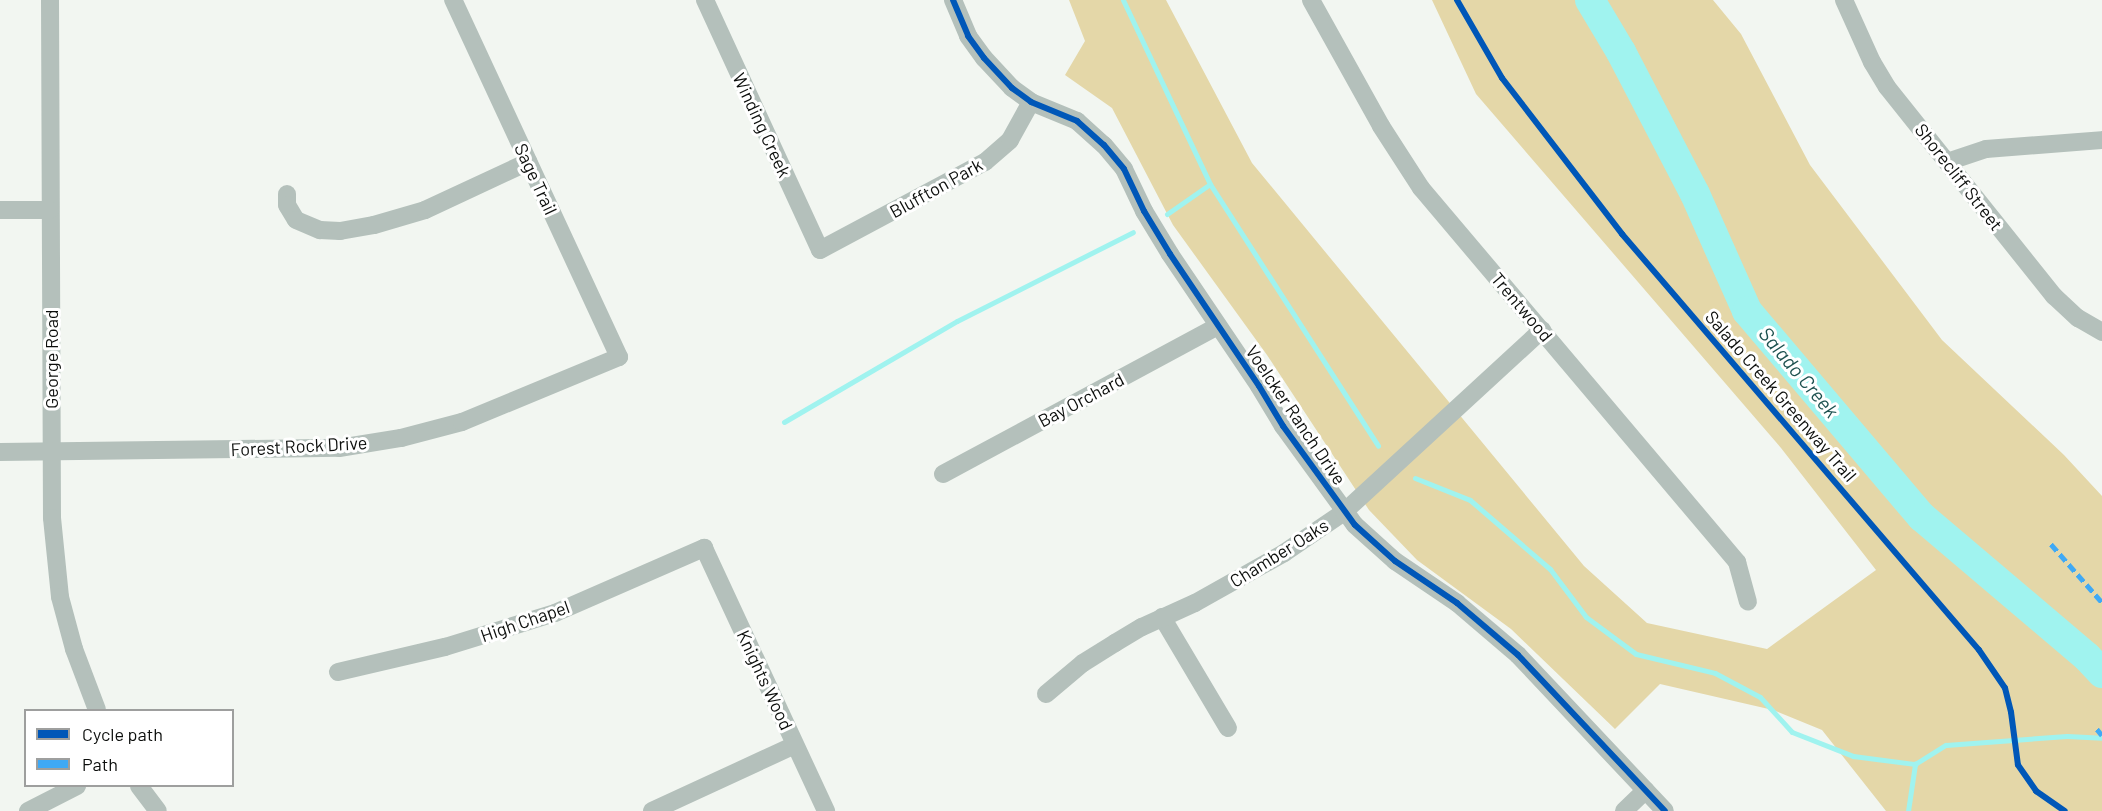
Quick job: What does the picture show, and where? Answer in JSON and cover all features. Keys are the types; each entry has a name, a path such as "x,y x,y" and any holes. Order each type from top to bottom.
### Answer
{"street":[{"name":"George Road","path":"50,0 52,518 60,597 74,649 96,709"},
{"name":"Sage Trail","path":"453,0 619,357"},
{"name":"Winding Creek","path":"705,0 820,250"},
{"name":"Voelcker Ranch Drive","path":"953,0 968,36 984,58 1012,88 1031,102 1077,121 1104,145 1124,169 1149,219 1283,426 1344,512 1395,561 1457,603 1518,655 1665,811"},
{"name":"Trentwood","path":"1311,0 1400,159 1421,188 1737,562 1748,602"},
{"name":"Shorecliff Street","path":"1844,0 1872,62 1887,87 2054,296 2078,318 2102,332"},
{"name":"Bluffton Park","path":"820,250 985,162 1010,140 1031,102"},
{"path":"1947,162 1986,149 2102,140"},
{"path":"287,194 287,205 296,220 320,230 340,231 374,225 425,210 528,162"},
{"path":"0,210 50,210"},
{"name":"Bay Orchard","path":"943,474 1218,326"},
{"name":"Chamber Oaks","path":"1046,694 1083,663 1162,617 1195,603 1274,559 1344,512 1542,330"},
{"name":"Forest Rock Drive","path":"0,452 339,448 401,438 462,422 619,357"},
{"name":"High Chapel","path":"338,672 445,647 555,613 705,548"},
{"name":"Knights Wood","path":"705,548 826,811"},
{"path":"1162,617 1228,728"},
{"path":"652,811 795,745"},
{"path":"28,811 75,787"},
{"path":"140,787 158,811"},
{"path":"1624,811 1646,789"}],"shaded area":[{"path":"1069,0 1166,0 1252,163 1584,566 1647,623 1767,649 1876,570 1781,448 1476,94 1432,0 1713,0 1741,34 1810,165 1942,340 2064,455 2102,496 2102,811 1886,811 1822,730 1773,710 1660,684 1615,729 1511,629 1417,560 1369,510 1267,355 1173,225 1112,108 1065,75 1085,41"}],"waterway":[{"path":"1123,0 1210,184 1378,446"},
{"name":"Salado Creek","path":"1590,0 1621,52 1695,194 1747,311 1922,517 2087,657 2102,673"},
{"path":"1167,214 1210,184"},
{"path":"784,422 957,321 1133,232"},
{"path":"1415,478 1470,500 1550,569 1586,617 1636,654 1715,673 1760,697 1792,732 1853,756 1915,764 1946,745 2067,736 2102,738"},
{"path":"1908,811 1915,764"}],"marked path":[{"path":"2051,544 2102,602"},
{"path":"2097,729 2102,735"}],"cycle path":[{"path":"953,0 968,36 984,58 1012,88 1031,102 1077,121 1104,145 1124,169 1144,211 1170,254 1259,386 1283,426 1355,525 1395,561 1457,603 1518,655 1665,811"},
{"name":"Salado Creek Greenway Trail","path":"1457,0 1502,78 1622,234 1979,650 2005,688 2011,712 2018,765 2036,791 2065,811"}]}
